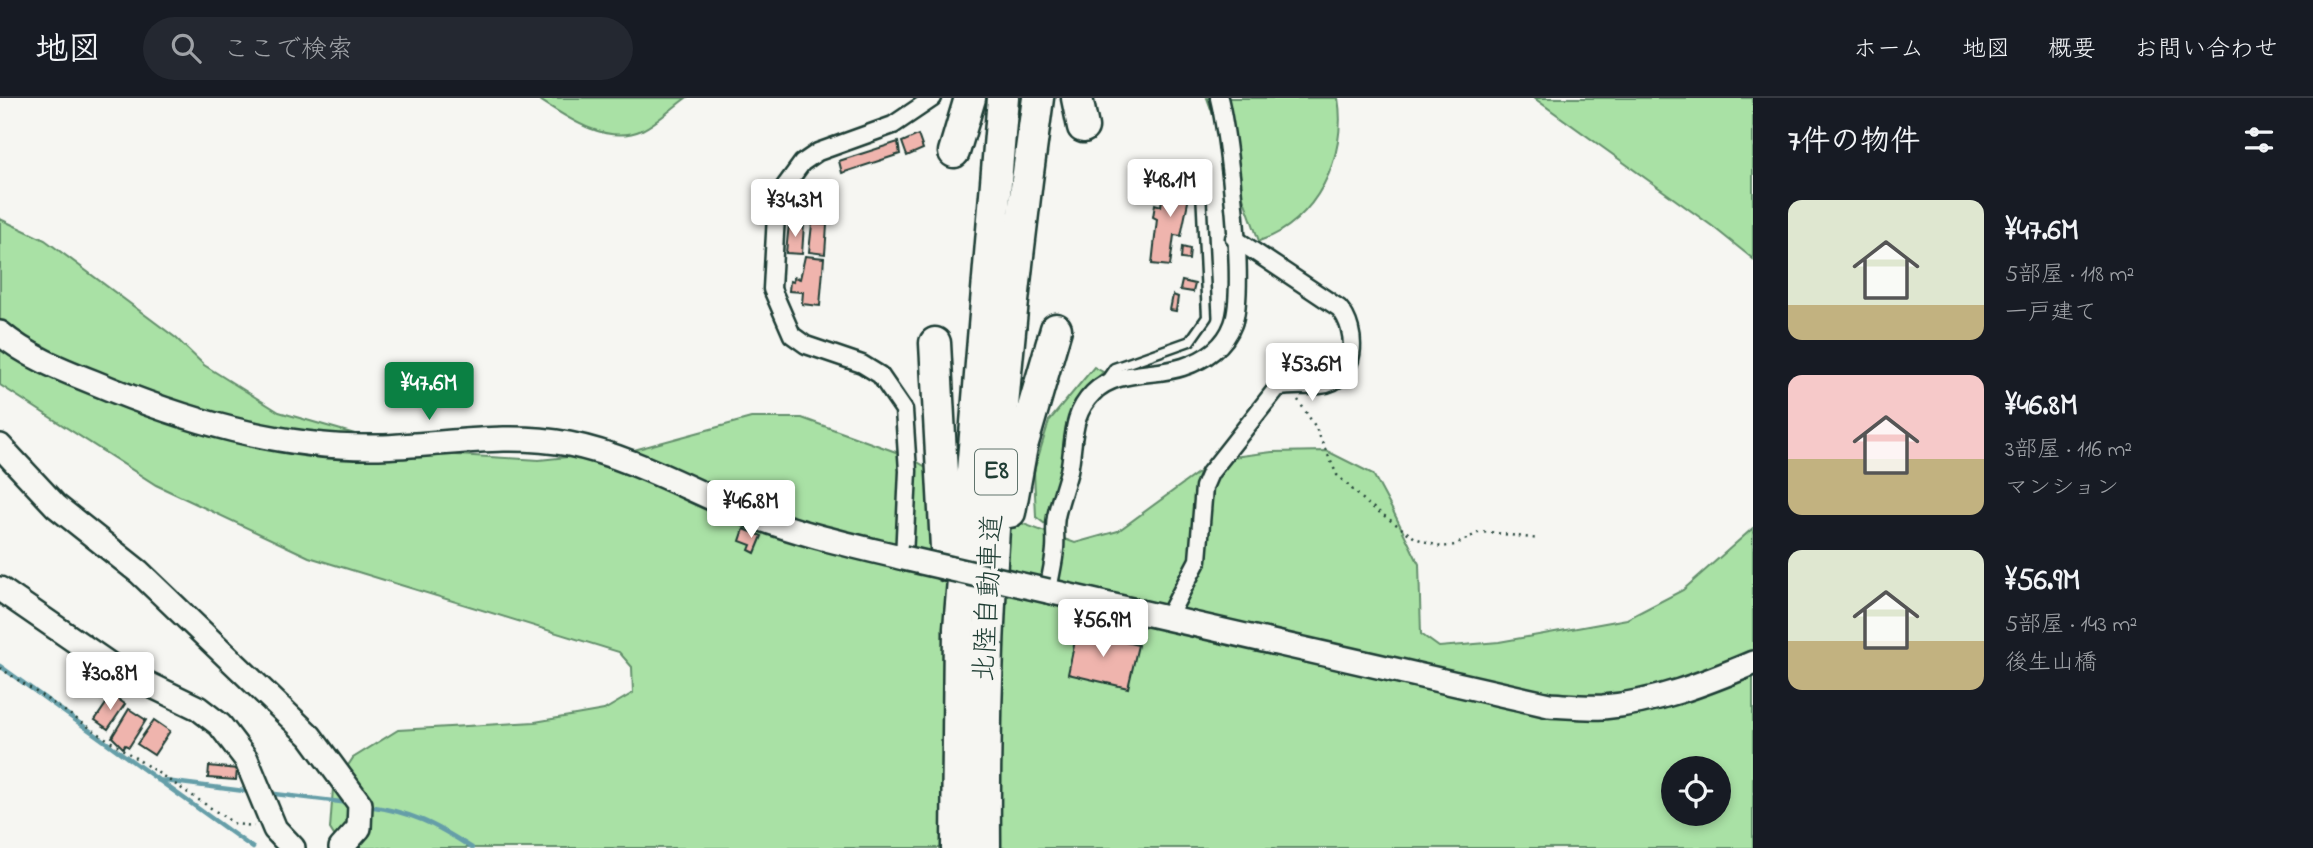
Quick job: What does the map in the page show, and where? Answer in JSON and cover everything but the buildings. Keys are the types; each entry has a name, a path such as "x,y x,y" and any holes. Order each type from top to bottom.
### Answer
{"highway":[{"path":"954,152 970,98"},
{"name":"北陸自動車道","path":"957,848 959,628 1003,98"},
{"name":"北陸自動車道","path":"985,848 990,548 1009,327 1038,98"},
{"path":"1077,98 1083,127"},
{"path":"985,848 999,618 1011,505 1025,435 1055,329"},
{"path":"935,343 956,755"}],"street":[{"path":"904,558 908,471 904,410 880,376 862,364 806,345 792,335 772,289 776,215 780,193 802,163 818,152 893,125 933,98"},
{"path":"1048,591 1055,550 1056,519 1069,470 1073,429 1078,412 1101,386 1112,379 1182,368 1206,357 1225,342 1234,323 1239,286 1227,130 1219,98"},
{"path":"1167,619 1198,560 1204,487 1210,473 1277,388 1292,384 1321,386 1335,380 1344,370 1353,345 1348,318 1339,308 1234,239"},
{"path":"0,333 27,354 85,379 135,400 228,429 316,444 378,447 512,438 569,444 626,461 793,530 1167,619 1549,705 1604,706 1631,702 1691,687 1753,663"},
{"path":"0,446 56,506 139,572 310,736 360,804 359,828 341,848"},
{"path":"0,589 113,667 198,708 220,725 246,759 275,829 293,848"}],"lane":[{"path":"1101,386 1114,368 1190,341 1208,317 1200,190"}],"path":[{"path":"1292,384 1337,475 1368,504 1415,538 1441,547 1455,545 1478,533 1489,532 1539,539"},
{"path":"0,668 235,824 275,829"}],"green space":[{"path":"537,98 686,98 642,130 614,134 573,121"},
{"path":"1207,98 1338,98 1338,142 1324,184 1312,203 1297,219 1279,232 1259,241"},
{"path":"1534,98 1753,98 1753,259 1712,226"},
{"path":"0,219 45,240 176,338 204,365 279,412 379,441 457,455 539,460 634,450 751,418 802,418 907,456 974,495 1002,516 1075,543 1118,531 1217,459 1272,452 1327,451 1373,474 1419,564 1421,634 1439,647 1499,642 1627,619 1683,590 1753,528 1753,848 342,848 330,829 333,788 353,758 398,730 535,722 604,710 633,693 632,667 619,652 309,557 156,485 0,385"},
{"path":"1094,367 1103,372 1077,402 1066,424 1063,464 1051,515 1045,524 1036,517 1034,471 1049,421"}],"waterway":[{"path":"0,666 253,848"},
{"path":"157,780 252,792"},
{"path":"267,793 349,803"},
{"path":"368,806 423,820 472,848"}]}
